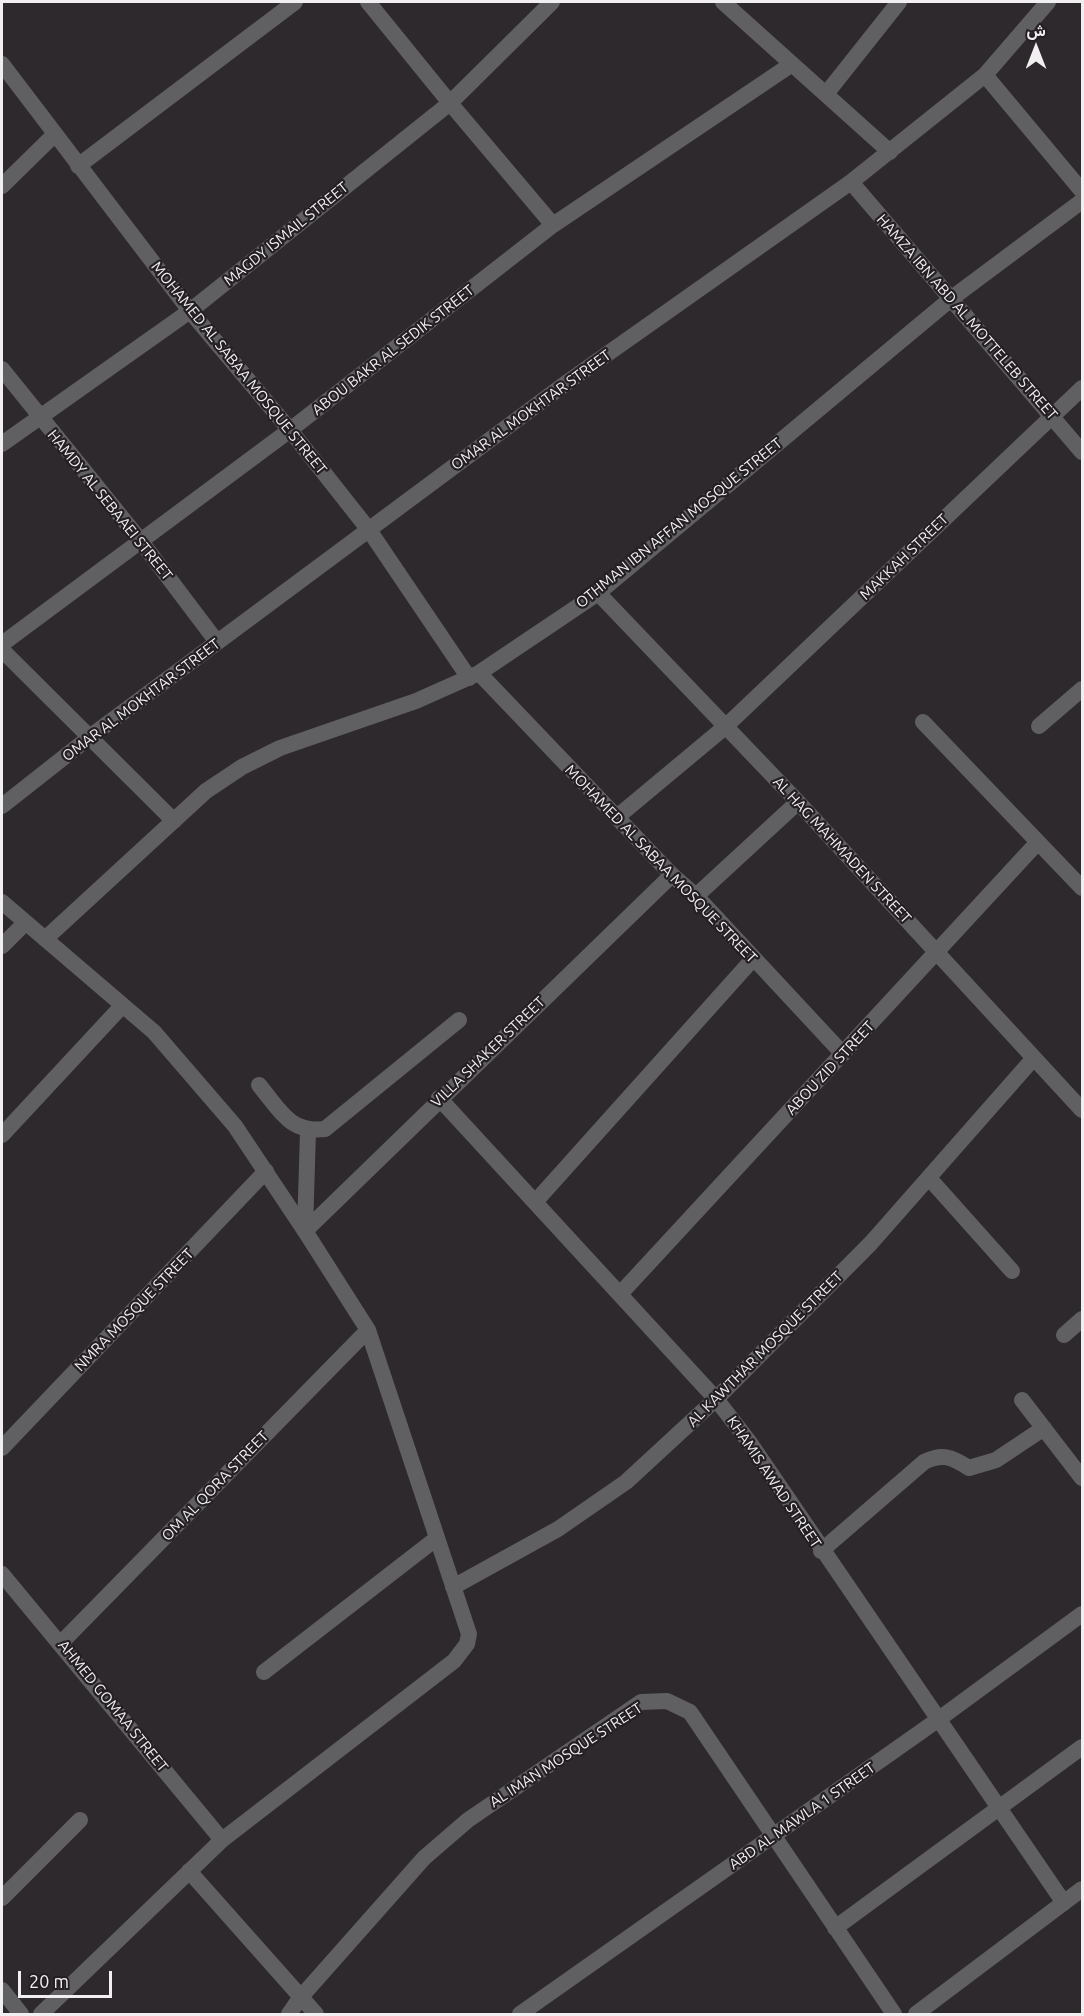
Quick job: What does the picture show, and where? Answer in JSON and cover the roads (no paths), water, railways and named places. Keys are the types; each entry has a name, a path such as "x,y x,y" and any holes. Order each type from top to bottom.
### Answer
{"street":[{"path":"78,166 295,2"},
{"path":"368,2 553,225"},
{"name":"MAGDY ISMAIL STREET","path":"2,444 190,311 450,103 552,2"},
{"path":"723,2 890,152"},
{"path":"825,94 899,2"},
{"name":"OMAR AL MOKHTAR STREET","path":"2,806 91,736 568,381 851,182 985,75 1048,2"},
{"name":"MOHAMED AL SABAA MOSQUE STREET","path":"2,64 190,311 290,430 369,530 474,675 672,875 696,896 843,1054"},
{"name":"ABOU BAKR AL SEDIK STREET","path":"2,644 290,430 553,225 792,64"},
{"path":"985,75 1083,191"},
{"path":"2,186 54,135"},
{"name":"HAMZA IBN ABD AL MOTTELEB STREET","path":"851,182 1083,452"},
{"name":"OTHMAN IBN AFFAN MOSQUE STREET","path":"45,939 206,791 251,762 280,748 416,701 474,675 598,593 952,298 1083,201"},
{"name":"HAMDY AL SEBAAEI STREET","path":"2,369 140,540 217,642"},
{"name":"MAKKAH STREET","path":"617,818 726,727 1083,388"},
{"name":"AL HAG MAHMADEN STREET","path":"598,593 938,951 1033,1059 1083,1110"},
{"path":"2,650 174,821"},
{"path":"1039,726 1083,689"},
{"path":"923,722 1083,888"},
{"path":"696,896 798,802"},
{"name":"ABOU ZID STREET","path":"621,1293 1038,842"},
{"name":"VILLA SHAKER STREET","path":"305,1231 439,1098 672,875"},
{"path":"2,902 154,1032 235,1126 305,1231 368,1330 469,1634 462,1653 222,1840 41,2014"},
{"path":"2,946 25,923"},
{"path":"536,1201 753,959"},
{"path":"2,1135 122,1006"},
{"path":"259,1085 293,1126 308,1131 324,1129 459,1020"},
{"name":"AL KAWTHAR MOSQUE STREET","path":"453,1587 596,1505 626,1482 716,1399 871,1243 1033,1059"},
{"name":"KHAMIS AWAD STREET","path":"439,1098 621,1293 716,1399 750,1443 821,1551 1064,1903"},
{"path":"305,1231 308,1131"},
{"name":"NMRA MOSQUE STREET","path":"2,1448 266,1171"},
{"path":"929,1178 1012,1271"},
{"path":"1064,1335 1083,1319"},
{"name":"OM AL QORA STREET","path":"61,1642 368,1330"},
{"path":"1022,1400 1083,1478"},
{"path":"821,1551 924,1462 938,1455 951,1456 969,1468 983,1466 1044,1428"},
{"path":"264,1672 437,1538"},
{"name":"AHMED GOMAA STREET","path":"2,1574 61,1642 222,1840"},
{"name":"ABD AL MAWLA 1 STREET","path":"525,2013 1083,1614"},
{"name":"AL IMAN MOSQUE STREET","path":"289,2014 300,1998 424,1858 468,1820 641,1702 667,1701 690,1712 894,2014"},
{"path":"835,1928 1083,1747"},
{"path":"2,1898 80,1820"},
{"path":"189,1871 316,2014"},
{"path":"916,2014 1083,1889"},
{"path":"2,1990 21,2014"}]}
